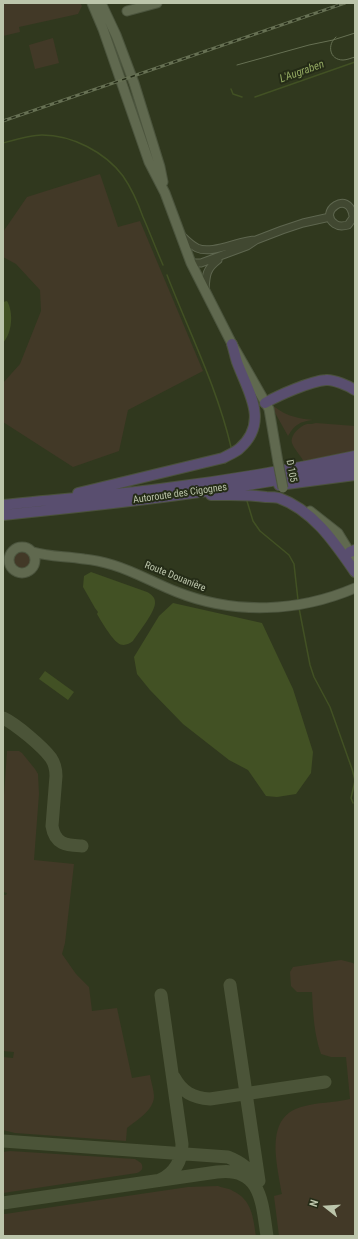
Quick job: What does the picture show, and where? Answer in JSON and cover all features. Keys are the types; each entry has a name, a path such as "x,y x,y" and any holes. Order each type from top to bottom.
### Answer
{"highway":[{"path":"44,501 223,458 238,449 246,441 252,431 255,422 255,413 253,400 232,344"},
{"path":"267,406 311,383 328,380 350,386 355,390"},
{"name":"Autoroute des Cigognes","path":"3,506 106,496 219,481 320,464 355,456"},
{"name":"Autoroute des Cigognes","path":"3,515 179,496 355,465"},
{"path":"179,496 355,475"},
{"path":"179,496 252,495 278,498 297,507 313,520 335,543 355,572"}],"main road":[{"path":"92,3 103,29 149,162 164,193 191,262 232,344 267,406"},
{"path":"101,3 116,35 140,101 160,167 164,193"},
{"path":"127,11 158,3"},
{"name":"D 105","path":"267,406 285,494 291,501 306,509 338,533 354,556"},
{"path":"20,546 27,547 33,552 35,556 34,564 30,570 22,573 7,564 9,557 7,554 20,546"},
{"name":"Route Douanière","path":"33,552 114,565 177,592 195,598 208,602 243,607 272,608 295,606 341,594 355,588"},
{"name":"Route Douanière","path":"34,564 43,560 57,557"}],"street":[{"path":"344,203 352,206 354,216 351,222 344,226 337,226 330,217 332,209 337,204 344,203"},
{"path":"191,262 201,263 247,246 256,240 303,223 330,217"},
{"path":"180,235 197,249 207,250 222,248 249,240 256,240"},
{"path":"205,290 208,270 211,265 224,255"}],"shaded area":[{"path":"3,3 80,3 82,6 78,14 19,27 20,32 3,36"},
{"path":"53,38 59,63 35,69 29,45"},
{"path":"100,174 118,227 140,221 203,371 128,410 119,451 73,467 3,422 3,383 20,364 41,311 40,290 16,264 3,257 3,232 27,197"},
{"path":"7,301 11,311 11,323 6,339 3,343 3,302"},
{"path":"269,402 284,413 313,420 298,424 288,436"},
{"path":"316,423 355,426 355,451 304,462 293,445 292,440 296,431 301,427 307,424"},
{"path":"18,550 26,550 31,555 29,566 26,568 18,568 13,563 13,555"},
{"path":"91,572 147,592 154,599 155,606 153,611 133,641 130,643 122,645 116,641 97,614 98,612 83,587 84,576"},
{"path":"173,603 262,623 293,689 313,752 311,773 296,794 277,797 266,796 248,770 229,760 183,724 150,690 137,674 134,657 159,616"},
{"path":"45,671 74,692 68,700 39,679"},
{"path":"7,751 19,751 22,753 38,774 39,794 34,860 74,864 65,943 62,954 76,974 89,987 92,1011 117,1008 132,1078 150,1075 154,1094 153,1102 151,1107 144,1115 127,1128 126,1141 15,1133 3,1130 3,1057 13,1058 14,1052 3,1051 3,895 6,895 7,893 3,892 3,810"},
{"path":"341,960 353,963 355,965 355,1236 279,1236 274,1196 282,1194 276,1157 277,1132 281,1121 289,1113 301,1107 350,1099 346,1057 331,1057 321,1054 315,1031 312,992 297,992 291,986 290,972 293,967"},
{"path":"10,1151 135,1159 141,1163 142,1168 137,1173 3,1193 3,1152"},
{"path":"218,1186 231,1190 244,1199 248,1204 254,1222 256,1236 3,1236 3,1214 188,1187"}],"waterway":[{"name":"L'Augraben","path":"255,97 355,62"},
{"name":"L'Augraben","path":"231,89 233,94 242,97"},
{"path":"3,143 33,136 53,136 65,138 87,146 107,159 116,167 132,191 163,265"},
{"path":"167,275 210,381 231,447"},
{"path":"247,501 253,521 260,531 289,555 294,564 298,600"},
{"path":"299,608 310,665 314,677 330,707 355,780"},
{"path":"353,803 351,798 355,781"}],"taxiway":[{"path":"3,718 29,736 51,758 56,774 52,826 54,832 56,837 62,843 82,846"},
{"path":"230,985 259,1181"},
{"path":"160,1180 174,1170 179,1161 182,1150 161,995"},
{"path":"174,1077 181,1087 193,1096 210,1099 325,1082"},
{"path":"3,1141 228,1157 245,1166 252,1173 257,1182"},
{"path":"3,1203 217,1172 232,1172 243,1175 251,1181 257,1190 261,1200 267,1236"}],"tram line":[{"path":"237,65 355,33"},
{"path":"336,37 331,44 332,55 343,60 355,57"}],"railway":[{"path":"3,121 345,3"}]}
